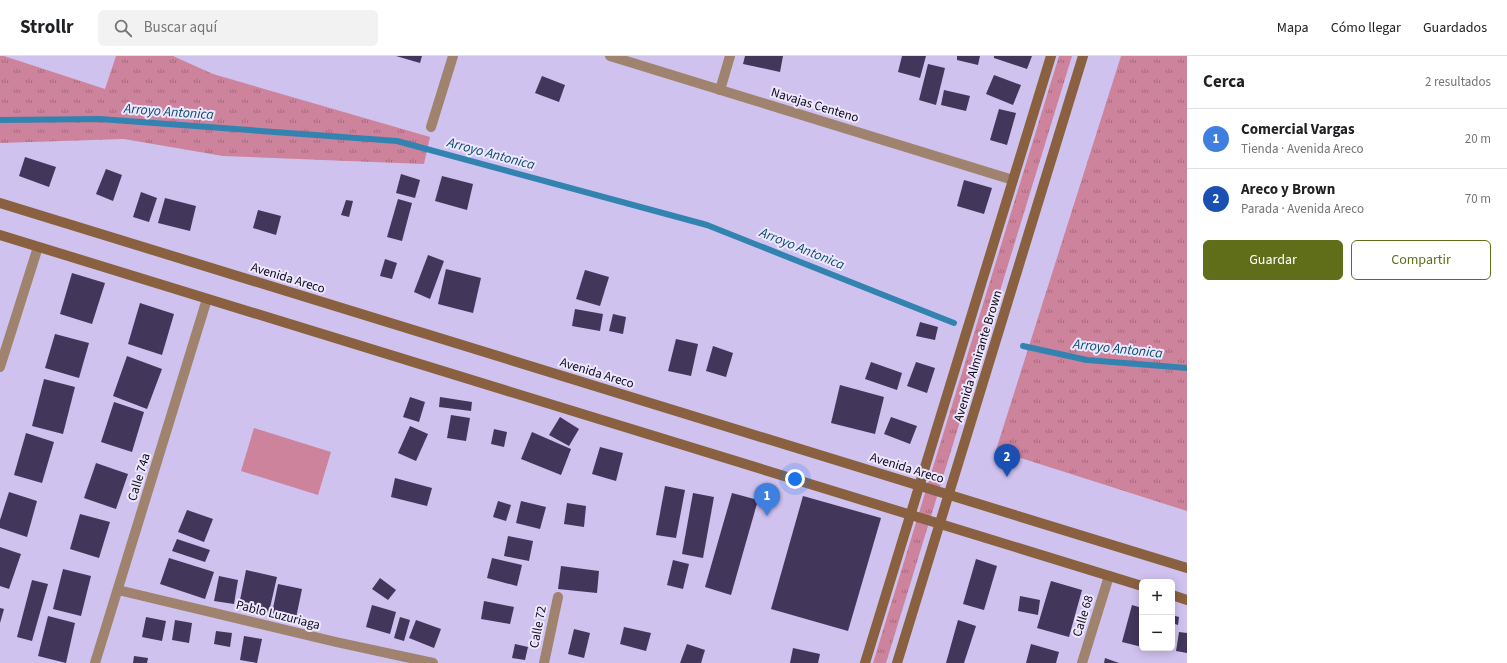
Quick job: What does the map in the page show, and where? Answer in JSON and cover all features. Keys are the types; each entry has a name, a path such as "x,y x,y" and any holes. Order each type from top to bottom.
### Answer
{"main road":[{"name":"Avenida Almirante Brown","path":"866,663 1051,56"},
{"name":"Avenida Almirante Brown","path":"898,663 1083,56"},
{"name":"Avenida Areco","path":"0,203 1187,568"},
{"path":"0,235 1139,585"},
{"path":"1175,596 1187,600"}],"street":[{"path":"431,127 453,56"},
{"name":"Navajas Centeno","path":"610,56 1013,180"},
{"path":"720,90 730,56"},
{"path":"0,367 38,247"},
{"name":"Calle 74a","path":"95,663 207,299"},
{"name":"Calle 68","path":"1082,663 1110,576"},
{"name":"Pablo Luzuriaga","path":"118,590 336,642 433,663"},
{"name":"Calle 72","path":"544,663 558,597"}],"green space":[{"path":"0,56 105,89 116,56 173,56 213,74 430,137 424,164 223,156 124,139 0,143"},
{"path":"1059,56 1072,56 886,663 873,663"},
{"path":"1121,56 1187,56 1187,511 996,450"},
{"path":"254,428 331,452 318,495 241,471"}],"building":[{"path":"396,56 422,56 420,63"},
{"path":"745,56 783,56 780,72 743,64"},
{"path":"902,56 926,56 920,78 898,72"},
{"path":"957,56 980,56 978,65 957,60"},
{"path":"994,56 1032,56 1027,69 994,58"},
{"path":"928,64 945,68 936,105 919,100"},
{"path":"994,75 1021,85 1013,105 986,94"},
{"path":"542,76 565,85 559,102 535,93"},
{"path":"944,90 970,96 966,111 941,105"},
{"path":"999,109 1016,113 1007,145 990,140"},
{"path":"25,157 56,167 49,187 19,176"},
{"path":"106,169 122,175 113,201 96,194"},
{"path":"401,174 420,180 415,198 396,193"},
{"path":"442,176 473,184 467,210 435,201"},
{"path":"964,180 992,188 984,214 957,206"},
{"path":"141,192 157,198 149,222 133,217"},
{"path":"165,198 196,206 190,231 158,223"},
{"path":"398,199 412,203 402,241 387,237"},
{"path":"346,200 353,201 349,217 341,215"},
{"path":"258,210 281,216 276,235 253,228"},
{"path":"428,255 444,261 430,299 414,292"},
{"path":"385,259 397,263 392,279 380,276"},
{"path":"446,269 481,278 473,313 438,304"},
{"path":"585,270 609,277 600,306 576,299"},
{"path":"72,273 105,283 92,324 60,314"},
{"path":"140,303 174,314 162,355 128,344"},
{"path":"575,309 603,314 600,331 572,326"},
{"path":"613,314 626,317 623,334 609,331"},
{"path":"920,322 938,327 935,340 916,336"},
{"path":"55,334 89,343 79,378 45,368"},
{"path":"676,339 698,344 691,376 668,371"},
{"path":"713,346 733,353 726,377 706,371"},
{"path":"127,356 162,369 147,409 113,396"},
{"path":"871,362 902,373 897,390 865,379"},
{"path":"916,362 935,368 927,393 907,386"},
{"path":"44,379 75,387 63,434 32,426"},
{"path":"840,385 884,397 875,434 831,423"},
{"path":"410,397 425,402 419,422 403,417"},
{"path":"440,397 472,402 471,411 439,407"},
{"path":"114,402 144,412 132,452 101,442"},
{"path":"451,415 470,418 466,441 447,438"},
{"path":"560,417 579,429 569,446 549,435"},
{"path":"891,417 917,426 910,444 884,434"},
{"path":"410,426 428,434 416,461 398,453"},
{"path":"494,429 507,432 504,447 491,444"},
{"path":"532,432 571,449 561,475 521,459"},
{"path":"26,433 54,442 42,483 14,475"},
{"path":"600,447 623,453 616,481 592,474"},
{"path":"96,463 128,474 116,509 84,498"},
{"path":"395,478 432,488 427,506 391,497"},
{"path":"665,486 685,490 676,538 656,535"},
{"path":"9,492 37,501 27,537 0,528 0,520"},
{"path":"693,493 714,497 703,558 682,554"},
{"path":"732,493 758,500 731,595 705,587"},
{"path":"803,496 881,518 848,631 771,609"},
{"path":"498,501 511,505 506,521 493,517"},
{"path":"521,501 546,507 540,529 516,523"},
{"path":"567,503 586,506 584,527 564,524"},
{"path":"187,510 213,519 204,542 178,532"},
{"path":"80,514 110,522 99,558 70,549"},
{"path":"508,536 533,541 529,561 504,556"},
{"path":"177,539 210,550 205,562 172,551"},
{"path":"0,547 21,554 9,589 0,586"},
{"path":"169,558 214,572 205,599 160,584"},
{"path":"492,558 522,565 517,586 487,578"},
{"path":"976,559 997,566 984,610 963,604"},
{"path":"673,560 689,564 683,589 667,585"},
{"path":"561,566 599,571 597,593 558,589"},
{"path":"63,569 91,576 81,616 53,609"},
{"path":"246,570 277,577 269,612 239,605"},
{"path":"219,576 238,580 234,604 214,601"},
{"path":"380,578 396,590 388,600 372,589"},
{"path":"32,580 48,584 32,641 17,637"},
{"path":"1051,581 1082,590 1069,637 1037,628"},
{"path":"278,584 302,589 296,618 272,613"},
{"path":"1020,596 1040,600 1038,615 1018,611"},
{"path":"484,601 514,607 510,624 481,619"},
{"path":"372,605 396,612 390,634 366,627"},
{"path":"1132,605 1139,607 1139,646 1122,642"},
{"path":"0,608 4,609 0,623"},
{"path":"48,616 75,623 66,663 38,656"},
{"path":"1175,616 1179,617 1178,625 1175,624"},
{"path":"146,617 166,621 162,641 142,637"},
{"path":"400,617 410,620 404,641 394,638"},
{"path":"175,620 192,623 189,643 172,640"},
{"path":"416,620 441,629 434,648 409,638"},
{"path":"958,620 976,626 964,663 946,663"},
{"path":"624,627 651,633 646,651 620,644"},
{"path":"574,629 590,633 584,658 568,654"},
{"path":"216,631 232,633 230,647 214,644"},
{"path":"1179,632 1187,633 1187,653 1176,651"},
{"path":"244,636 262,639 257,663 240,660"},
{"path":"515,644 528,647 525,660 512,658"},
{"path":"687,644 705,650 701,663 680,663"},
{"path":"1031,644 1059,652 1056,663 1026,663"},
{"path":"793,648 820,654 818,663 790,663"},
{"path":"134,656 148,658 147,663 133,663"},
{"path":"1105,658 1119,663 1104,663"}],"waterway":[{"name":"Arroyo Antonica","path":"0,120 100,119 397,141 707,225 954,323"},
{"name":"Arroyo Antonica","path":"1023,346 1087,360 1187,368"}],"place":[{"name":"Areco y Brown","path":"1007,477"},
{"name":"Comercial Vargas","path":"767,516"}]}
